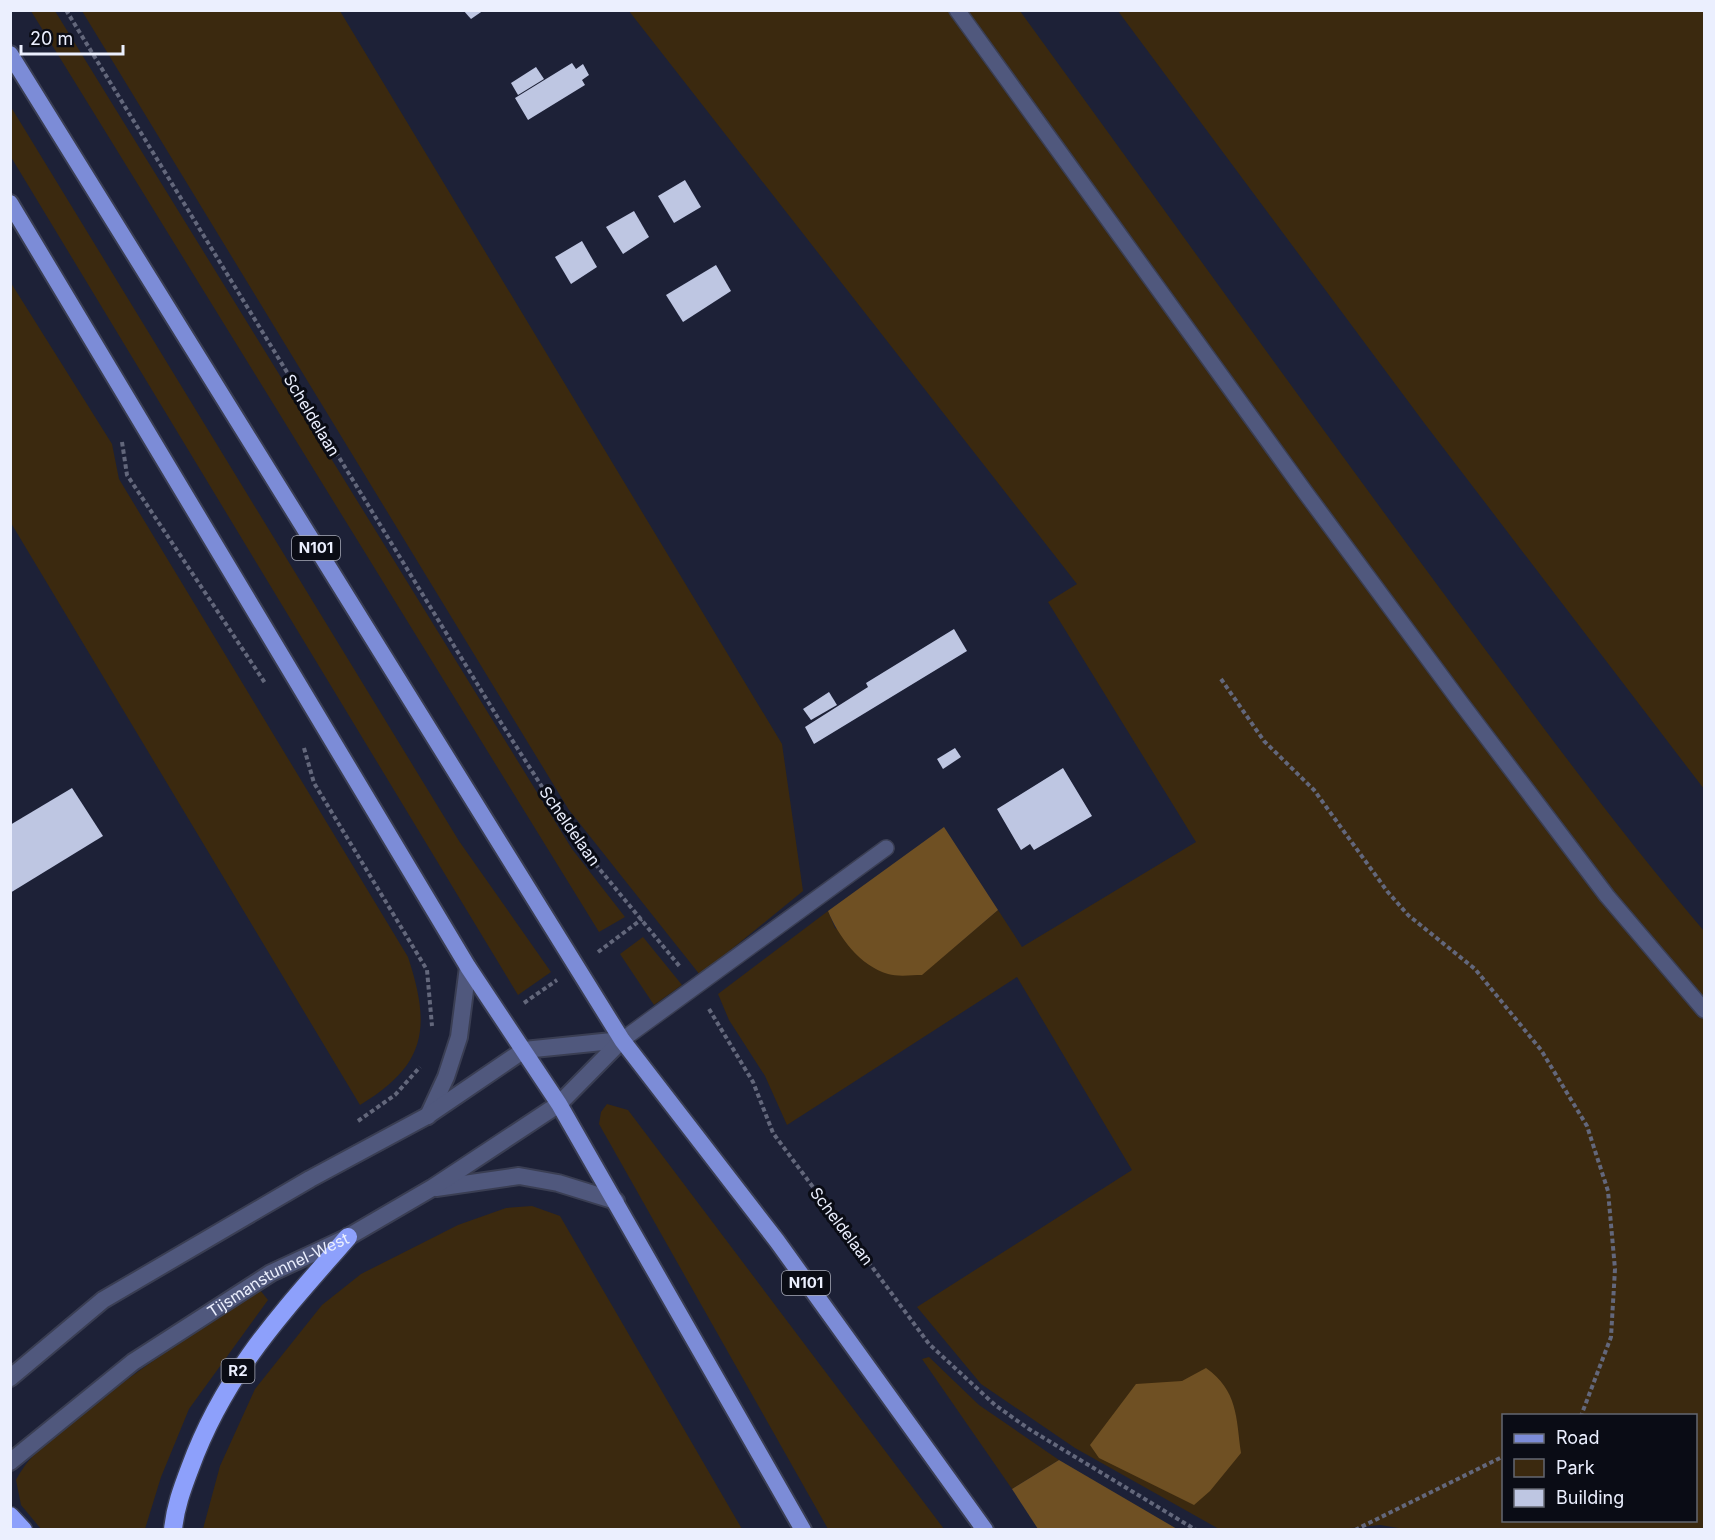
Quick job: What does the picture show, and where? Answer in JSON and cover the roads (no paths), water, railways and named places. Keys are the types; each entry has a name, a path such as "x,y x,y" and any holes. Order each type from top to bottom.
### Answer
{"highway":[{"name":"R2","path":"172,1530 175,1510 185,1481 221,1396 258,1340 348,1237"},
{"path":"10,1516 23,1530"}],"main road":[{"name":"N101","path":"10,54 622,1040 777,1241 985,1530"},
{"path":"10,203 468,967 559,1104 803,1530"}],"street":[{"path":"428,1116 446,1077 459,1037 468,967"},
{"path":"10,1378 103,1300 310,1179 428,1116 524,1050 622,1040"},
{"name":"Tijsmanstunnel-West","path":"10,1462 133,1362 271,1273 348,1237 432,1188 559,1104 622,1040"},
{"path":"432,1188 519,1176 558,1183 616,1201"}],"lane":[{"path":"957,10 1305,492 1454,694 1607,896 1704,1010"},
{"path":"622,1040 886,848"}]}
